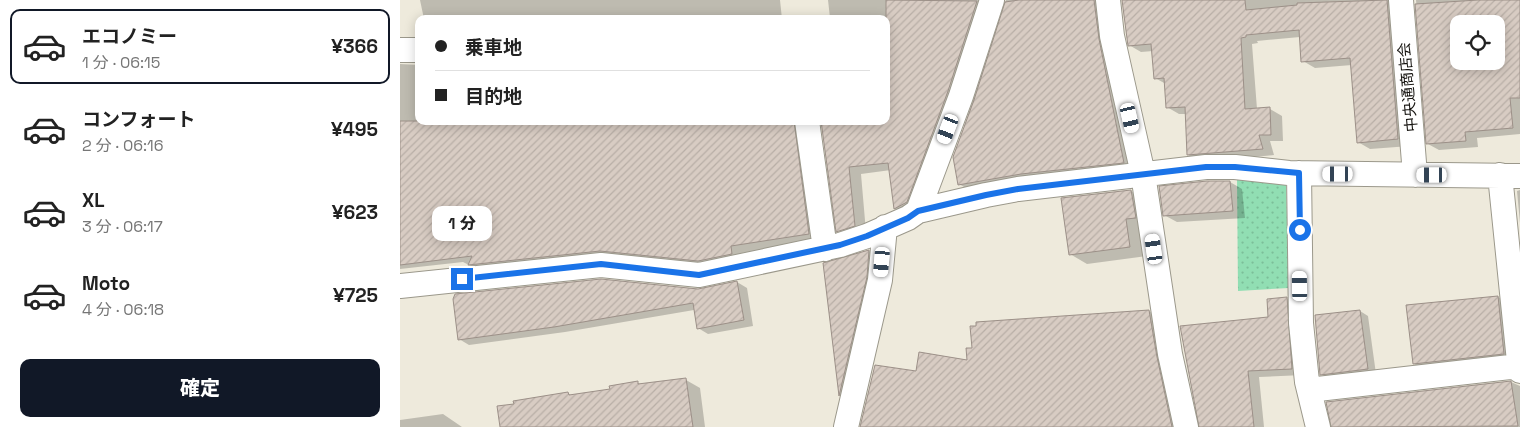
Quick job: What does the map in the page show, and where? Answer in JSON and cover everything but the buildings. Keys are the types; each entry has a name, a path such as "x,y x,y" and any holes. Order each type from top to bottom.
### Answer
{"street":[{"path":"918,211 960,96 992,0"},
{"path":"1108,0 1112,36 1143,174 1170,354 1186,427"},
{"name":"中央通商店会","path":"1401,0 1415,175"},
{"path":"400,50 415,50"},
{"path":"808,125 825,249"},
{"path":"400,286 601,264 699,275 825,249 867,236 908,218 918,211 1018,189 1206,167 1235,167 1299,173 1510,176 1520,371"},
{"path":"1299,173 1301,323 1309,390 1318,427"},
{"path":"846,427 880,280 885,227"},
{"path":"1309,390 1519,366"}],"green space":[{"path":"1237,177 1286,182 1289,288 1238,291"}],"route":[{"path":"462,279 601,264 627,266 666,273 699,275 840,245 867,236 908,218 918,211 986,195 1018,189 1206,167 1235,167 1299,173 1300,230"}]}
